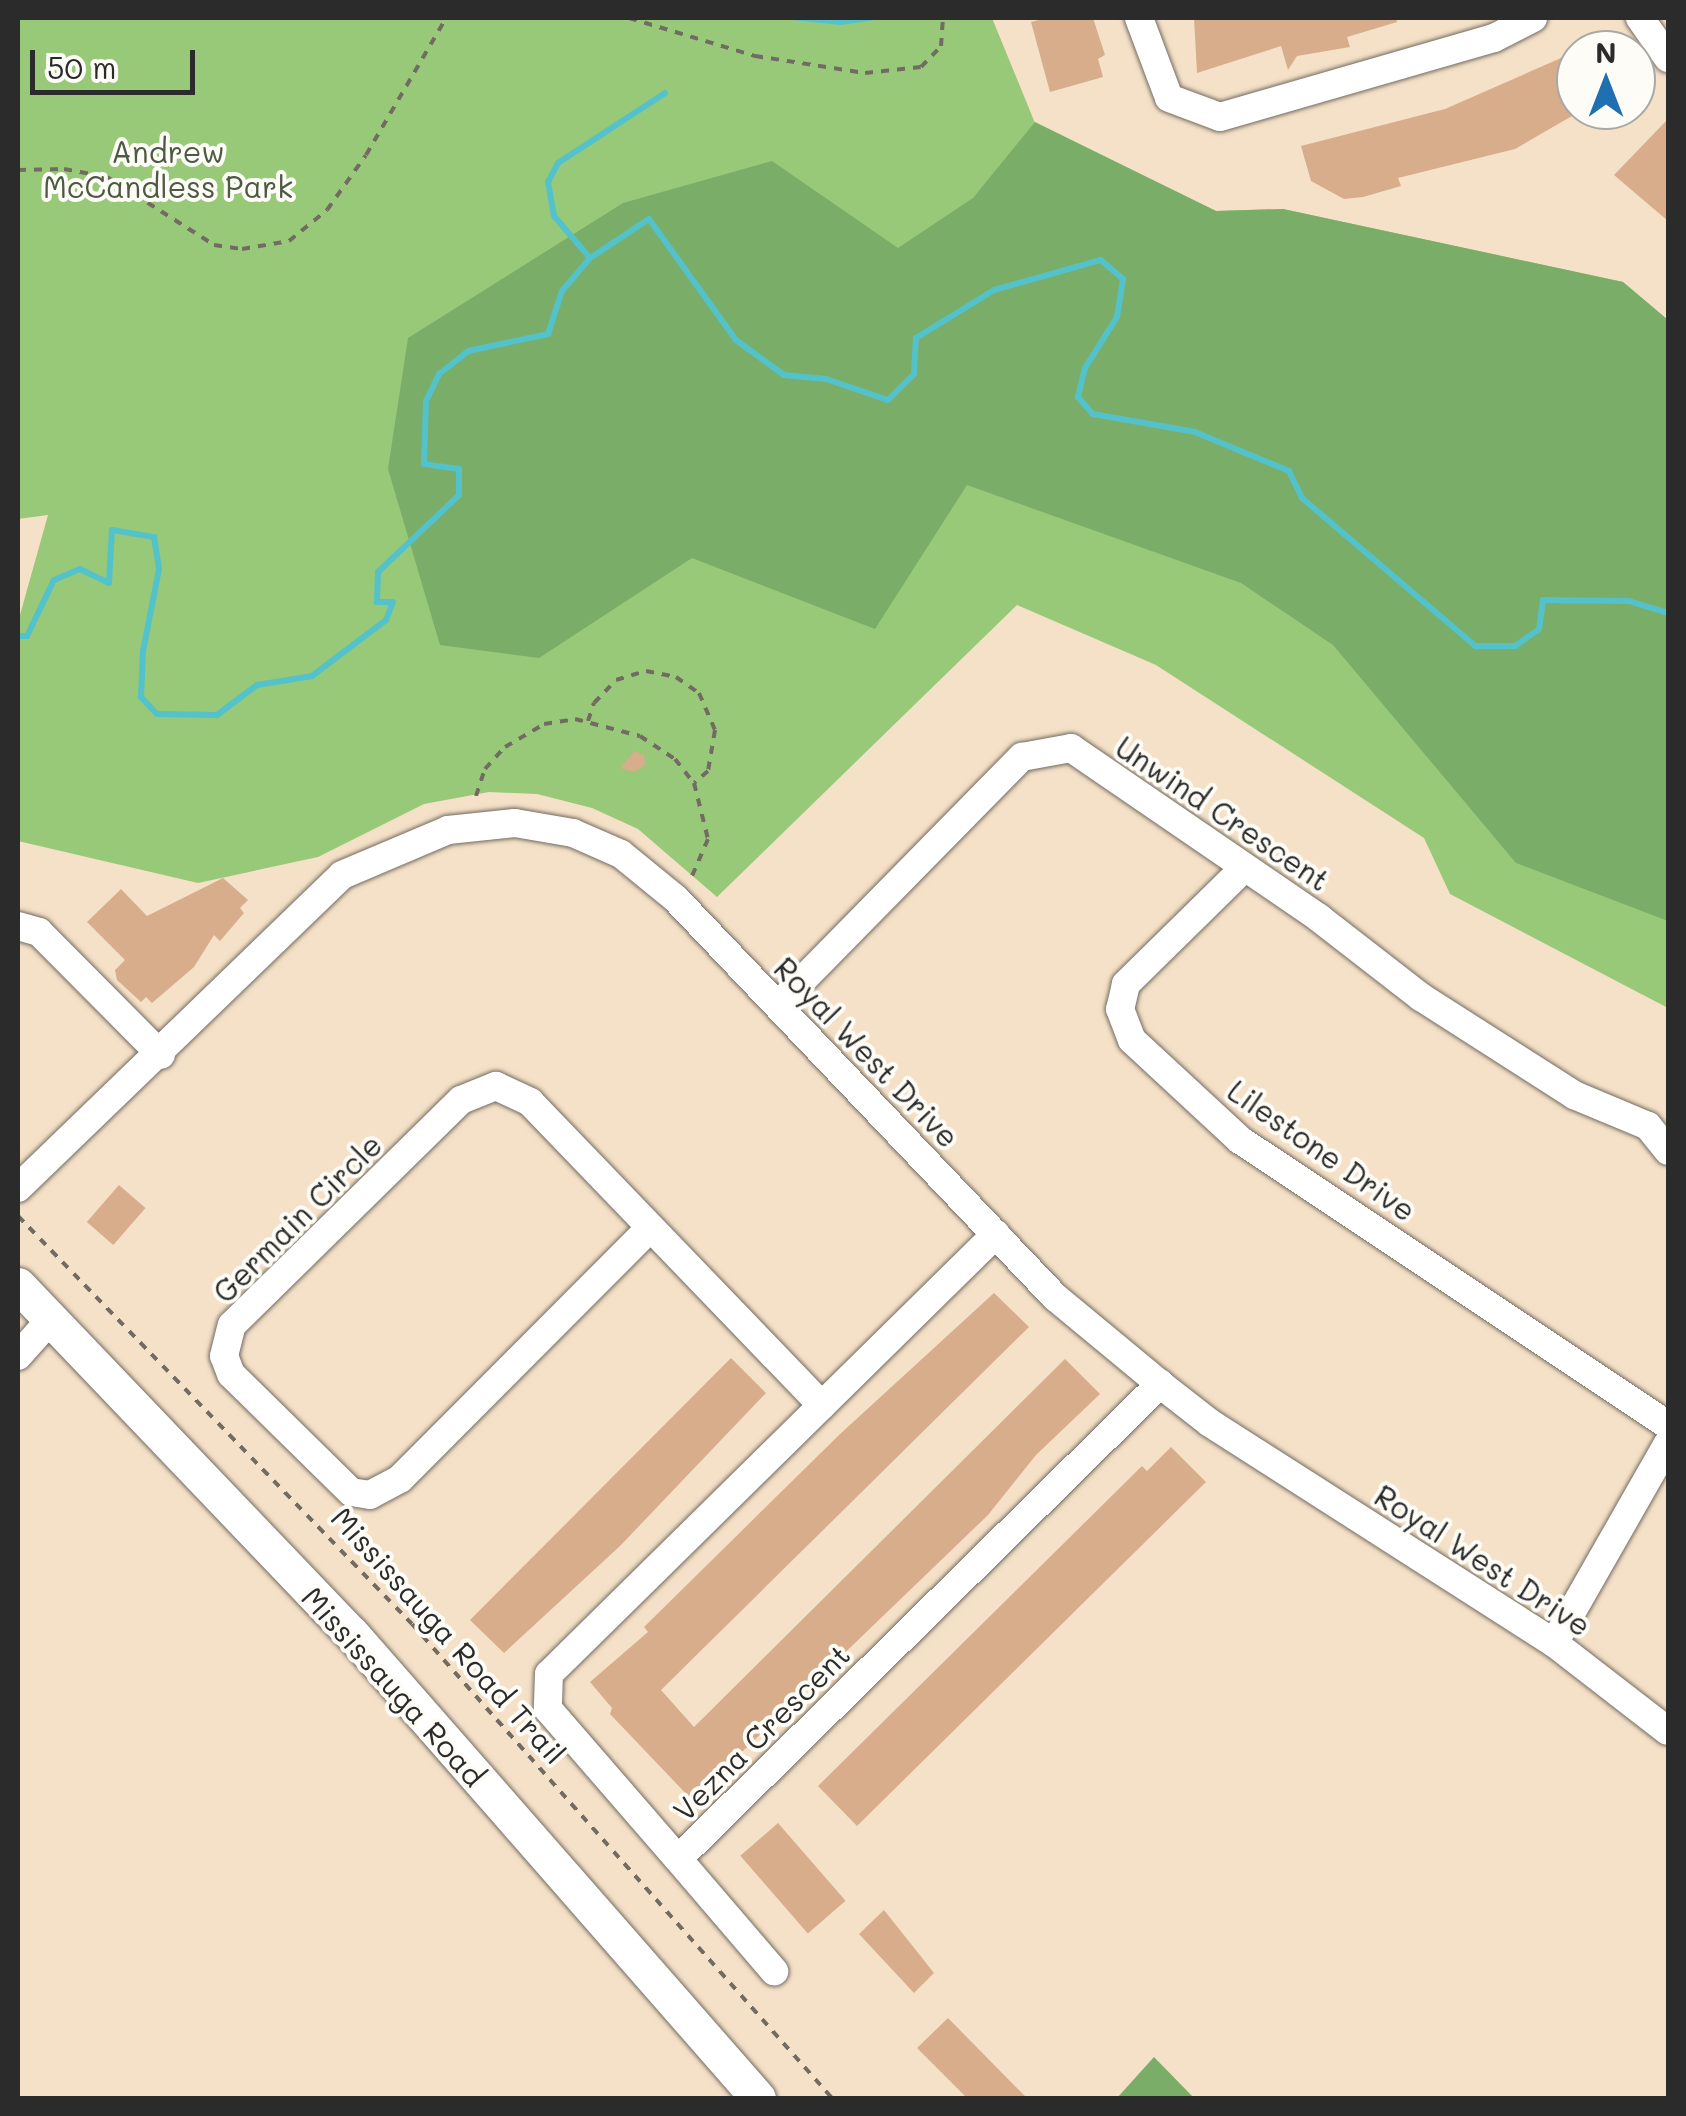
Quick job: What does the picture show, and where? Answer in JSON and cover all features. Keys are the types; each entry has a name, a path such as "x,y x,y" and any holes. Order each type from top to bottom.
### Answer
{"main road":[{"name":"Mississauga Road","path":"18,1285 350,1633 758,2098"}],"street":[{"path":"1139,18 1169,98 1220,116 1494,38 1534,18"},
{"path":"1640,18 1668,58"},
{"name":"Unwind Crescent","path":"778,1005 1022,757 1037,750 1071,748 1242,870 1574,1095 1648,1126 1668,1150"},
{"name":"Royal West Drive","path":"18,1188 342,876 406,843 482,825 553,828 621,854 675,898 1056,1297 1160,1384 1210,1423 1554,1643 1668,1731"},
{"name":"Lilestone Drive","path":"1242,870 1126,984 1120,1009 1132,1040 1240,1140 1668,1425"},
{"path":"18,926 39,932 161,1054"},
{"name":"Germain Circle","path":"650,1228 400,1479 370,1495 350,1492 231,1374 224,1356 232,1326 480,1089 514,1090 530,1102 822,1405"},
{"name":"Vezna Crescent","path":"996,1234 549,1674 548,1709 678,1859 1160,1384"},
{"path":"18,1356 51,1319"},
{"path":"1554,1643 1668,1443"},
{"path":"678,1859 774,1970"}],"path":[{"path":"18,170 107,177 214,245 242,249 289,241 327,210 446,18"},
{"path":"629,18 755,56 865,73 922,68 941,46 943,18"},
{"path":"588,721 594,703 616,680 646,671 676,677 700,693 715,730 708,771 694,783"},
{"path":"476,796 486,769 517,736 559,719 588,721 660,746 694,783 708,839 692,876"},
{"name":"Mississauga Road Trail","path":"18,1216 400,1612 832,2098"}],"green space":[{"name":"Andrew McCandless Park","path":"18,18 992,18 1035,123 1216,211 1283,209 1623,282 1668,320 1668,1008 1450,894 1424,838 1156,665 1017,605 717,897 638,829 592,808 537,794 489,792 424,804 318,857 198,883 18,841 18,622 48,515 18,519"},
{"path":"1035,122 1216,211 1283,209 1623,282 1668,320 1668,921 1516,863 1333,645 1241,583 967,485 875,629 692,558 539,658 440,645 388,469 408,338 623,203 772,161 898,248 973,198"},
{"path":"1154,2057 1194,2098 1117,2098"}],"water":[{"path":"772,18 889,18 841,25"}],"building":[{"path":"1046,18 1093,18 1105,55 1098,59 1103,77 1050,92 1031,22"},
{"path":"1194,18 1396,18 1397,22 1347,37 1350,47 1297,56 1288,70 1281,46 1197,73"},
{"path":"1556,60 1556,125 1515,149 1398,178 1401,186 1363,197 1344,199 1311,181 1301,146 1445,109"},
{"path":"1668,119 1668,221 1614,175"},
{"path":"635,751 644,755 645,765 634,772 620,768"},
{"path":"223,878 248,900 240,908 244,913 220,941 214,935 194,967 152,1003 146,997 141,1002 117,980 115,970 125,960 87,922 121,889 147,916"},
{"path":"119,1185 145,1208 113,1245 87,1222"},
{"path":"994,1293 1029,1327 661,1690 694,1727 1065,1359 1100,1394 1036,1455 988,1515 692,1800 610,1714 612,1708 590,1682 648,1632 644,1627 839,1435"},
{"path":"731,1358 766,1393 620,1546 504,1653 470,1620"},
{"path":"1171,1447 1206,1482 857,1826 818,1786 1142,1466 1147,1471"},
{"path":"778,1823 846,1901 808,1934 740,1856"},
{"path":"884,1910 934,1973 914,1993 859,1934"},
{"path":"948,2018 1027,2098 967,2098 917,2048"}],"waterway":[{"path":"590,258 554,216 548,182 558,163 665,93"},
{"path":"18,636 27,636 54,580 80,569 109,583 112,530 154,537 159,569 143,651 141,697 157,714 217,715 257,685 312,676 386,620 393,602 377,602 378,572 459,495 459,469 424,464 426,401 439,374 468,351 548,334 562,291 590,258 649,219 736,340 784,375 826,379 888,400 914,374 916,338 994,290 1101,260 1123,279 1117,317 1085,368 1078,397 1093,414 1195,432 1289,471 1302,498 1475,646 1515,646 1539,629 1543,600 1629,601 1668,613"}]}
